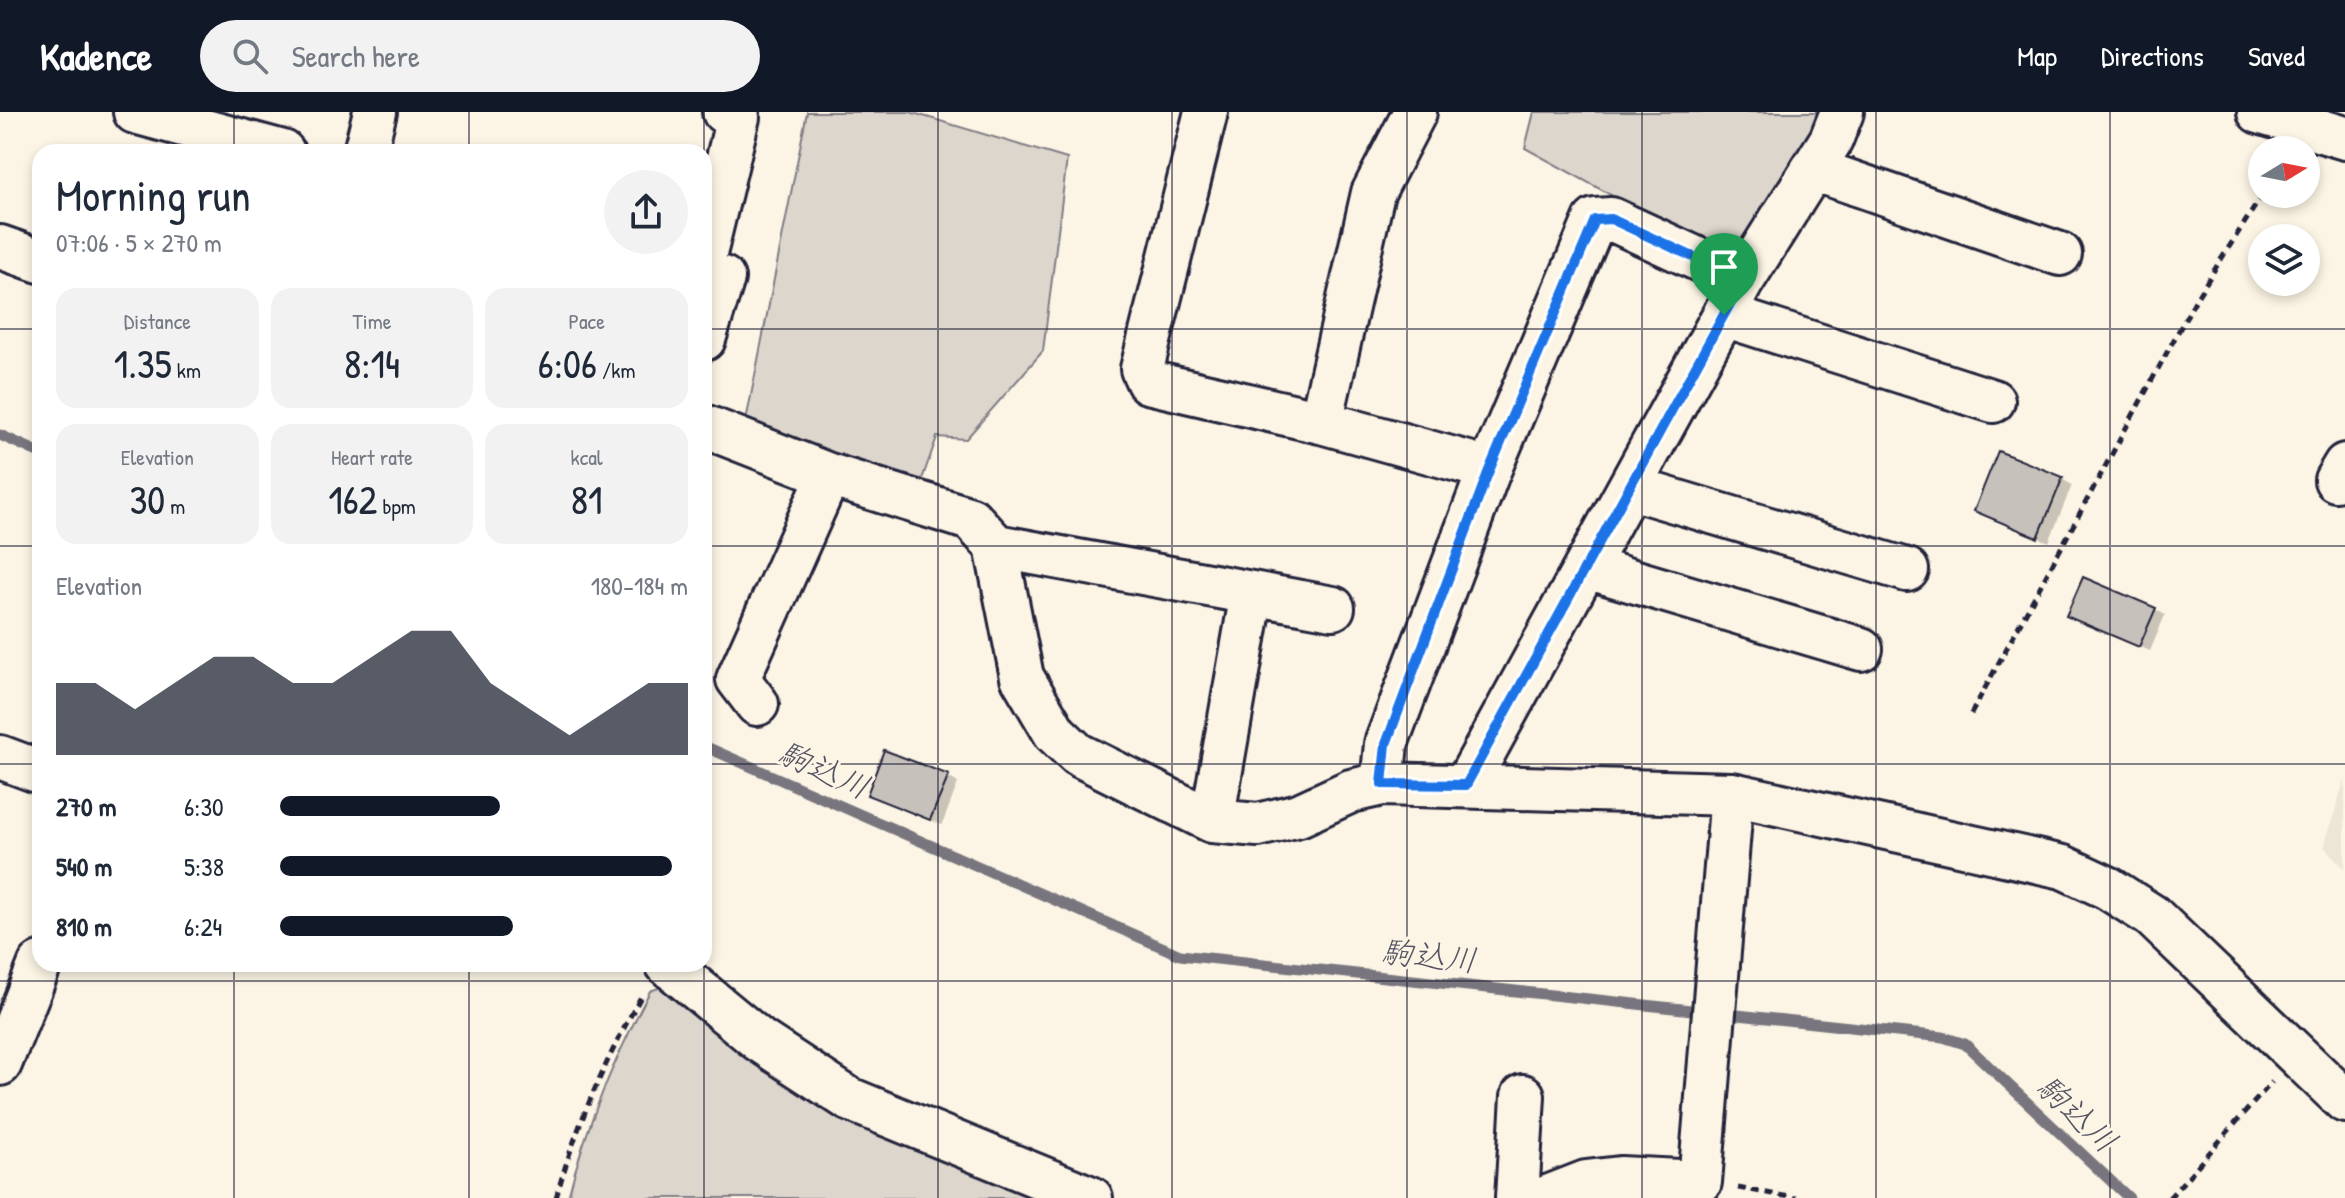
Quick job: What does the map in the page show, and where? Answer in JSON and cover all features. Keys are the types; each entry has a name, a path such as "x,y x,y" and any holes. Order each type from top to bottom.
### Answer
{"street":[{"path":"135,112 253,144"},
{"path":"367,144 375,112"},
{"path":"712,225 738,117 724,112"},
{"path":"1206,112 1142,369 1148,382 1321,422 1479,466 1488,473"},
{"path":"1321,422 1373,193 1415,112"},
{"path":"1466,785 1734,297 1813,169 1842,112"},
{"path":"2259,112 2345,138"},
{"path":"1813,169 2060,254"},
{"path":"1382,784 1386,744 1488,473 1595,220 1611,219 1734,297 1993,401"},
{"path":"0,247 32,258"},
{"path":"712,275 723,278 712,313"},
{"path":"712,429 829,475 971,519 996,546 1022,677 1055,733 1077,754 1212,821 1258,825 1299,815 1351,791 1382,784 1732,794 2063,867 2108,888 2152,916 2345,1101"},
{"path":"757,704 738,679 829,475"},
{"path":"1631,488 1907,570"},
{"path":"996,546 1333,608"},
{"path":"1586,567 1861,649"},
{"path":"1212,821 1252,593"},
{"path":"0,757 32,769"},
{"path":"1545,1198 1586,1182 1620,1178 1700,1182 1732,794"},
{"path":"0,1064 37,972"},
{"path":"655,978 759,1040 849,1099 1091,1198"},
{"path":"1517,1198 1523,1096"}],"path":[{"path":"1971,714 2197,297 2254,208"},
{"path":"556,1198 572,1139 613,1047 655,978"},
{"path":"2169,1198 2296,1054"},
{"path":"1700,1182 1796,1198"}],"shaded area":[{"path":"807,112 910,112 1067,159 1043,351 966,439 937,437 920,485 745,426"},
{"path":"1534,112 1825,112 1733,262 1525,148"},
{"path":"2345,778 2345,869 2324,847"},
{"path":"674,982 1062,1198 568,1198 593,1118 637,1016 650,991"}],"building":[{"path":"1998,451 2063,477 2038,538 1974,511"},
{"path":"2083,577 2156,608 2139,647 2066,616"},
{"path":"884,750 949,775 930,820 867,795"}],"waterway":[{"name":"駒込川","path":"0,435 32,449"},
{"name":"駒込川","path":"712,750 1180,955 1943,1037 1965,1044 2129,1198"}],"route":[{"path":"1611,219 1743,280 1724,315 1466,785 1382,784 1386,744 1488,473 1595,220 1611,219"}]}
